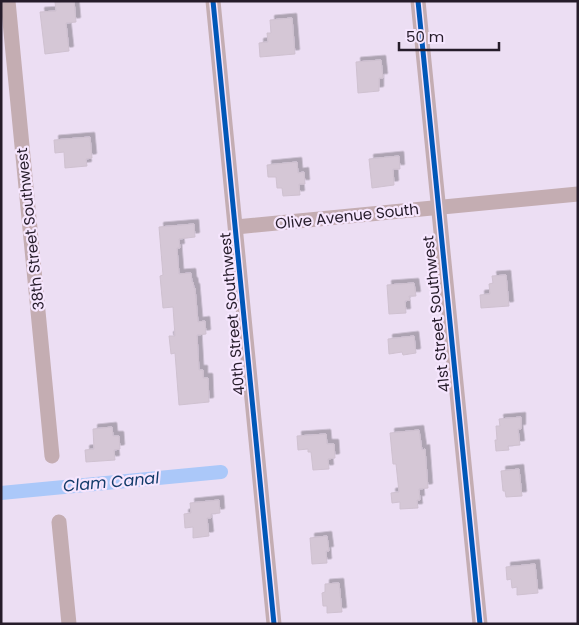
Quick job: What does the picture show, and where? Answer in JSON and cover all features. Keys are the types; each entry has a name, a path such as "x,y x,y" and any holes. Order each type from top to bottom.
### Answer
{"street":[{"name":"38th Street Southwest","path":"8,1 52,456"},
{"name":"40th Street Southwest","path":"213,1 274,624"},
{"name":"41st Street Southwest","path":"418,1 480,624"},
{"name":"Olive Avenue South","path":"236,227 578,194"},
{"path":"59,522 69,624"}],"building":[{"path":"74,1 76,22 66,23 69,51 45,54 40,12 56,11 55,2"},
{"path":"292,18 295,54 260,57 259,43 268,42 267,33 271,33 270,20"},
{"path":"381,60 383,78 379,78 379,91 358,93 356,62"},
{"path":"90,137 92,158 86,159 87,166 65,168 64,152 55,153 54,140"},
{"path":"399,156 400,169 393,169 394,185 372,188 369,159"},
{"path":"297,162 298,173 304,172 305,184 299,184 300,195 283,196 282,188 277,188 276,177 268,177 267,165"},
{"path":"194,224 195,237 179,239 180,248 177,248 179,274 191,273 195,288 198,322 205,321 206,334 197,335 199,370 203,370 203,378 208,378 209,402 179,405 175,353 171,354 169,336 175,336 173,307 163,308 160,276 163,275 159,227"},
{"path":"506,275 509,306 481,308 480,295 490,294 489,284 493,283 492,276"},
{"path":"414,283 416,296 409,296 410,300 405,301 406,313 389,314 387,285"},
{"path":"414,336 416,353 403,355 402,352 389,354 388,339"},
{"path":"521,417 521,429 518,429 520,445 508,446 509,450 496,451 496,426 500,426 499,419"},
{"path":"112,427 113,436 119,436 120,449 114,450 115,460 86,462 85,450 94,449 93,429"},
{"path":"419,430 422,450 425,449 428,488 419,489 420,500 417,500 418,508 400,509 400,502 392,503 391,493 399,492 396,464 393,464 390,433"},
{"path":"326,434 327,444 334,444 335,458 328,459 329,469 313,470 311,452 308,452 308,449 298,450 297,436"},
{"path":"519,469 522,496 506,497 505,491 503,491 501,471"},
{"path":"219,500 220,513 211,514 211,518 207,518 209,536 193,538 193,527 185,528 184,514 191,513 190,503"},
{"path":"327,536 329,551 326,551 327,563 312,564 310,538"},
{"path":"535,564 538,593 517,595 517,587 512,588 511,579 507,580 506,567"},
{"path":"339,583 342,612 327,613 327,606 323,606 322,593 325,592 325,584"}],"waterway":[{"name":"Clam Canal","path":"1,493 221,472"}],"cycle path":[{"path":"213,1 274,624"},
{"path":"418,1 480,624"}]}
